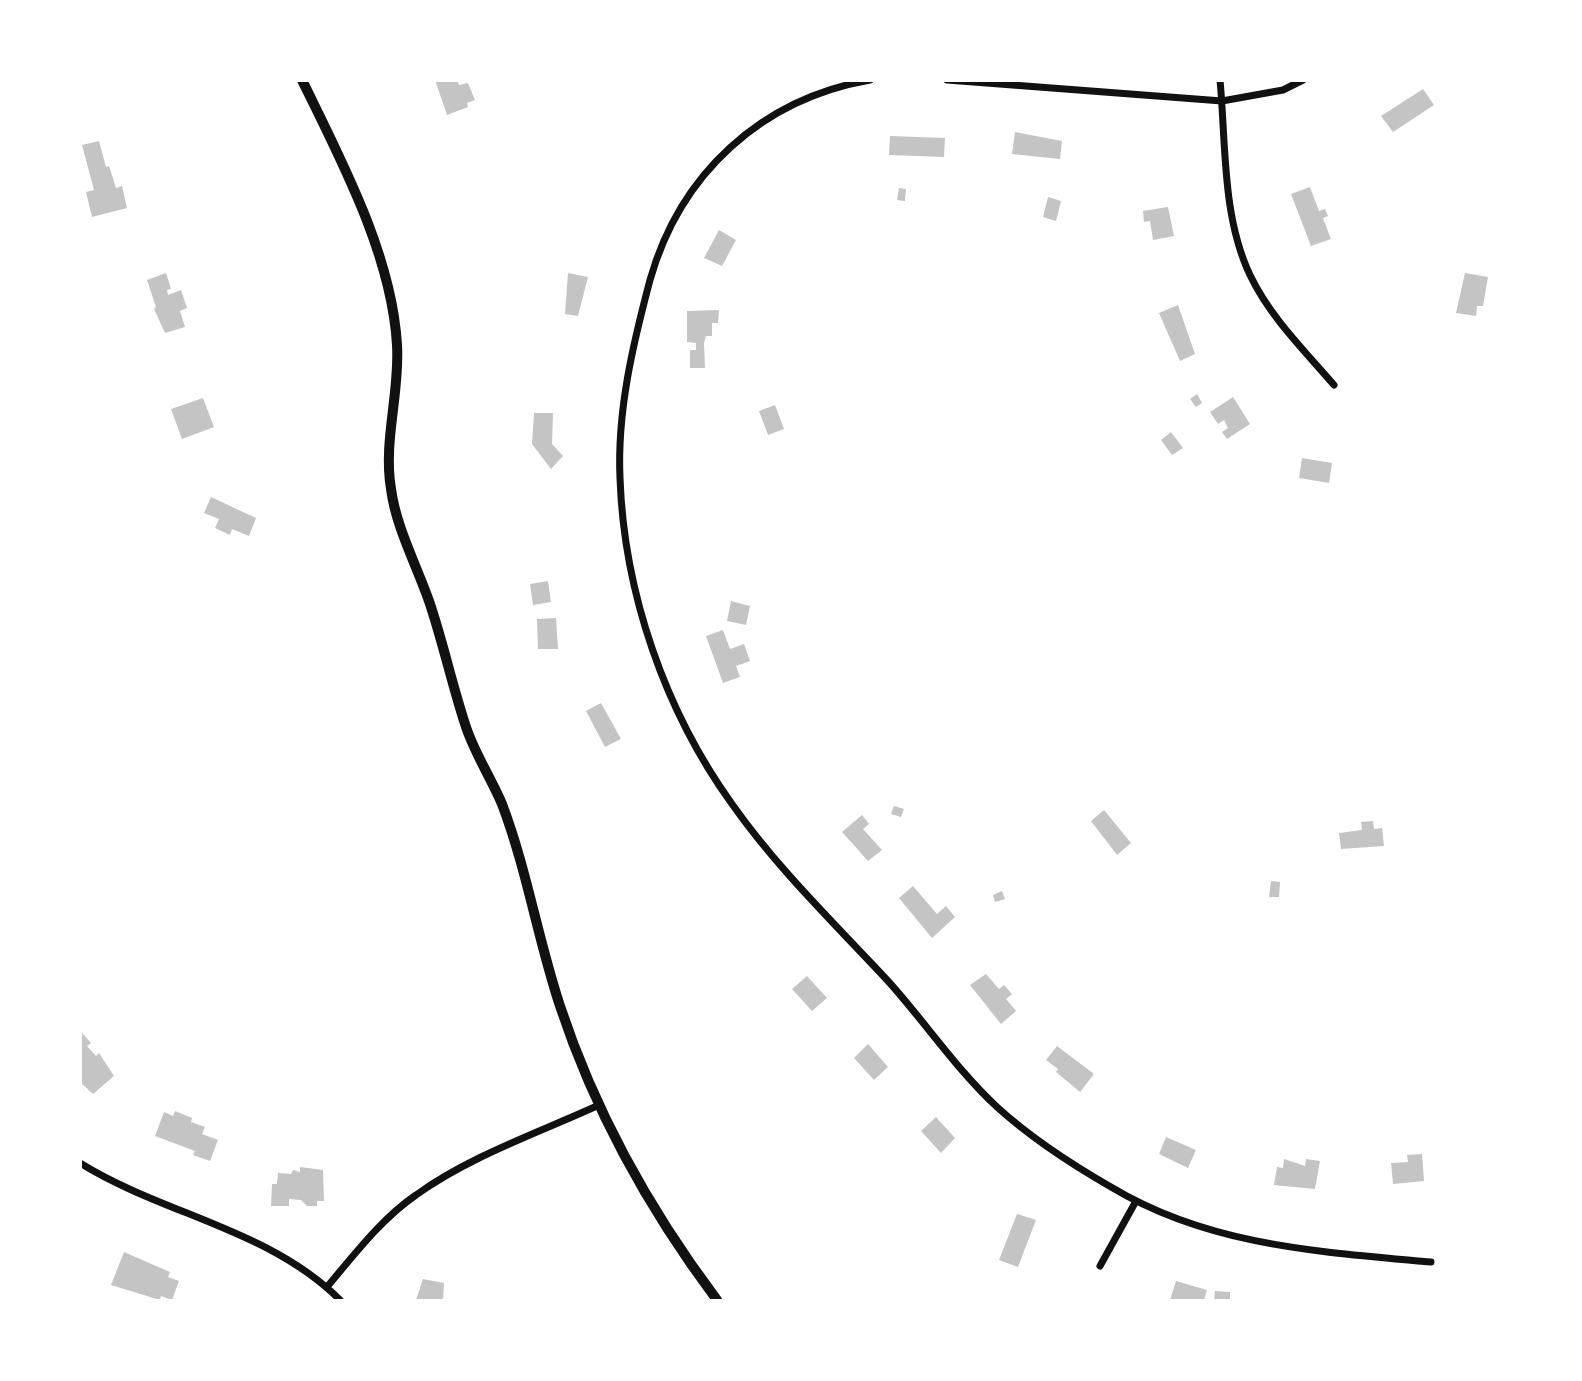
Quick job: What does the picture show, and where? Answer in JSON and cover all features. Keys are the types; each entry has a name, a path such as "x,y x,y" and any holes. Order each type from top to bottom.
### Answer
{"street":[{"path":"302,80 368,228 387,281 395,314 397,351 388,457 391,492 444,647 467,730 501,803 523,869 559,1005 599,1105 654,1205 718,1300"},
{"path":"870,80 829,88 800,100 759,124 716,161 699,180 667,234 653,269 629,366 620,478 629,561 643,619 674,702 732,805 785,870 912,1008 994,1104 1067,1160 1136,1201 1209,1230 1248,1241 1287,1248 1431,1262"},
{"path":"947,80 1222,101 1283,90 1303,80"},
{"path":"1220,80 1231,209 1250,274 1274,315 1334,385"},
{"path":"327,1287 366,1240 415,1195 447,1176 599,1105"},
{"path":"80,1163 138,1194 265,1246 294,1262 340,1300"},
{"path":"1100,1266 1136,1201"}],"building":[{"path":"435,80 457,80 459,85 468,83 475,100 467,103 468,107 447,115"},
{"path":"1423,89 1434,105 1393,132 1381,116"},
{"path":"1015,132 1062,141 1060,159 1012,154"},
{"path":"890,136 945,138 944,157 889,155"},
{"path":"99,141 106,167 109,166 116,188 122,186 127,208 92,217 86,192 94,190 82,145"},
{"path":"1310,187 1319,211 1325,209 1328,216 1323,218 1331,239 1311,246 1291,194"},
{"path":"899,188 906,189 905,201 897,200"},
{"path":"1048,197 1061,201 1056,221 1043,217"},
{"path":"1168,207 1174,236 1153,240 1150,221 1144,222 1143,211"},
{"path":"719,230 736,240 722,266 704,258"},
{"path":"166,273 171,289 167,290 168,295 181,290 187,308 180,311 185,327 165,333 154,309 156,307 147,280"},
{"path":"568,273 588,277 578,316 565,314"},
{"path":"1465,273 1488,277 1483,306 1477,306 1476,316 1456,313"},
{"path":"1178,305 1195,354 1180,361 1159,313"},
{"path":"719,310 718,323 712,323 712,336 706,336 704,343 705,368 690,368 690,350 696,350 696,343 687,342 687,311"},
{"path":"1197,394 1202,403 1196,407 1190,399"},
{"path":"1233,397 1250,424 1227,439 1222,432 1228,428 1224,420 1218,424 1210,412"},
{"path":"203,398 214,427 182,439 171,409"},
{"path":"775,405 784,429 768,435 759,411"},
{"path":"534,413 553,413 552,444 563,456 551,469 532,444"},
{"path":"1171,432 1183,448 1172,455 1161,440"},
{"path":"1302,458 1332,463 1329,483 1299,478"},
{"path":"211,497 256,518 249,536 232,529 230,535 215,528 219,519 204,513"},
{"path":"548,581 551,602 533,605 530,584"},
{"path":"731,601 750,606 746,625 727,621"},
{"path":"556,618 558,649 538,649 537,619"},
{"path":"723,630 730,649 744,644 750,661 736,666 740,677 723,683 706,636"},
{"path":"601,703 621,739 605,747 586,711"},
{"path":"894,806 904,809 901,817 891,814"},
{"path":"1104,810 1131,843 1117,855 1091,821"},
{"path":"862,815 869,824 863,829 882,850 868,861 842,832"},
{"path":"1373,821 1374,829 1382,828 1384,846 1341,849 1339,833 1362,830 1361,822"},
{"path":"1271,881 1280,882 1279,897 1269,897"},
{"path":"913,886 937,914 946,906 955,917 932,938 899,898"},
{"path":"1002,891 1005,899 995,902 993,895"},
{"path":"986,974 999,989 1004,985 1012,994 1006,999 1016,1011 1001,1024 970,985"},
{"path":"807,976 827,998 812,1011 792,989"},
{"path":"82,1033 91,1043 87,1046 96,1056 99,1053 114,1076 93,1094 80,1082"},
{"path":"868,1044 888,1067 874,1080 854,1058"},
{"path":"1057,1046 1094,1074 1080,1092 1046,1060"},
{"path":"175,1111 192,1118 191,1122 205,1127 202,1134 218,1140 210,1161 193,1155 195,1151 155,1136 164,1112 173,1116"},
{"path":"936,1117 955,1138 941,1153 921,1131"},
{"path":"1166,1137 1196,1150 1188,1168 1159,1154"},
{"path":"1422,1154 1424,1181 1393,1184 1391,1163 1408,1162 1407,1155"},
{"path":"1284,1159 1305,1166 1306,1159 1320,1161 1315,1189 1274,1185 1277,1167 1283,1168"},
{"path":"300,1167 323,1170 324,1201 317,1201 317,1206 307,1206 301,1200 289,1199 289,1206 271,1206 272,1184 277,1184 278,1173 291,1174 293,1170 300,1172"},
{"path":"1017,1214 1036,1220 1018,1267 999,1260"},
{"path":"124,1252 170,1272 168,1277 179,1281 172,1300 161,1296 160,1300 111,1285"},
{"path":"423,1279 444,1283 443,1300 416,1300"},
{"path":"1176,1281 1207,1290 1204,1300 1170,1300"},
{"path":"1215,1291 1230,1292 1230,1300 1214,1300"}]}
